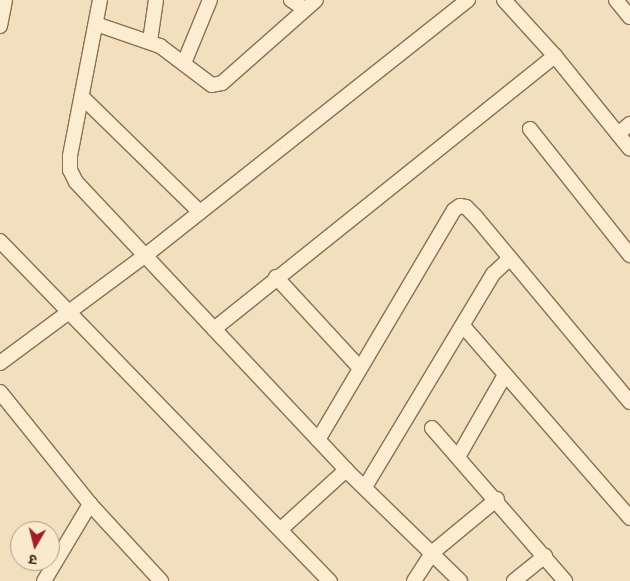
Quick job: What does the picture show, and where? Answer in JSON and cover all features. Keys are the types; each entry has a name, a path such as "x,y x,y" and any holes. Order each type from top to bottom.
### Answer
{"street":[{"path":"0,26 5,0"},
{"path":"100,0 70,170 76,182 346,470 433,552 460,581"},
{"path":"150,41 156,0"},
{"path":"184,63 210,0"},
{"path":"291,0 305,9"},
{"path":"96,24 150,41 184,63 202,80 212,85 222,83 316,0"},
{"path":"0,364 146,255 468,0"},
{"path":"504,0 556,56 630,148"},
{"path":"616,0 630,17"},
{"path":"214,330 276,277 556,56"},
{"path":"83,98 200,212"},
{"path":"618,134 630,124"},
{"path":"530,129 630,255"},
{"path":"318,440 359,367 454,210 466,207 630,402"},
{"path":"0,241 67,313 330,581"},
{"path":"365,487 464,327 493,274 510,258"},
{"path":"276,277 359,367"},
{"path":"464,327 630,518"},
{"path":"458,457 505,375"},
{"path":"0,392 90,504 159,580"},
{"path":"432,428 496,499 565,581"},
{"path":"281,529 346,470"},
{"path":"414,581 433,552 496,499"},
{"path":"44,581 90,504"},
{"path":"514,581 545,556"}]}
